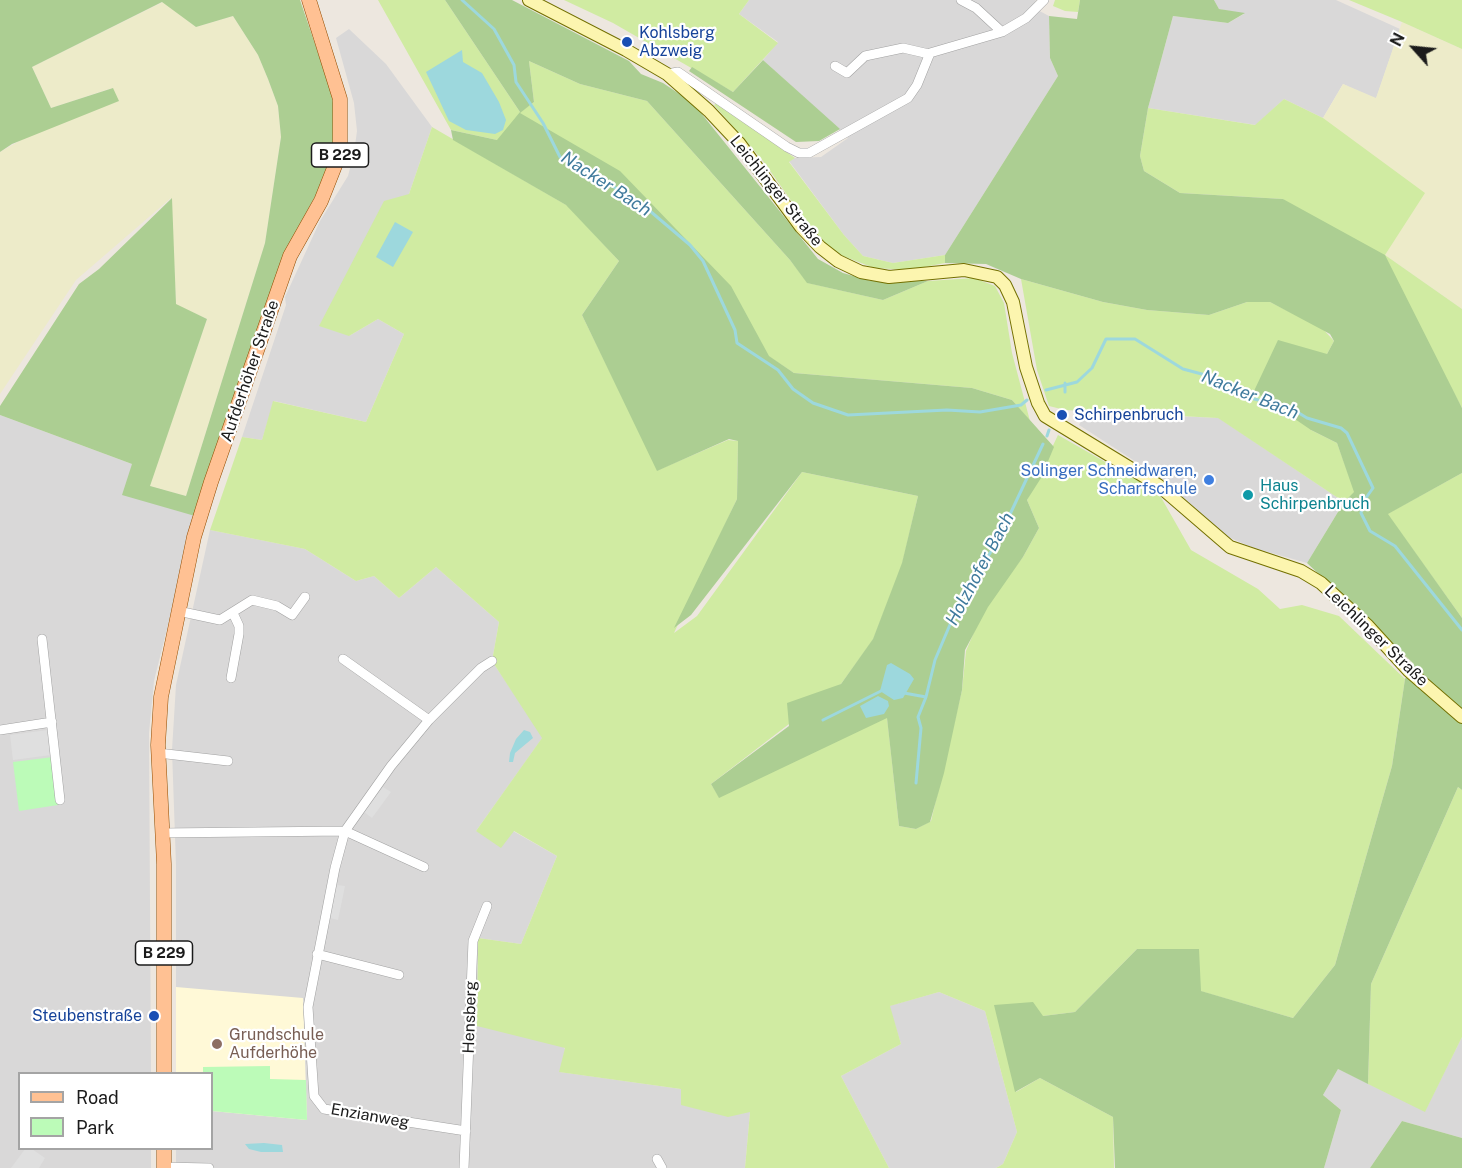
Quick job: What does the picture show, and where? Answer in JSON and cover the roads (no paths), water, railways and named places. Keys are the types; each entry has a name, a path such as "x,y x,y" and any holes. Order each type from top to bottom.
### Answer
{"main road":[{"name":"Aufderhöher Straße","path":"164,1072 162,833 158,753 161,697 194,537 293,249 321,201 340,153 340,99 309,0"},
{"name":"Leichlinger Straße","path":"529,0 667,74 709,111 739,143 801,227 820,247 838,261 861,272 878,276 901,277 964,270 987,273 1001,281 1013,302 1026,367 1038,403 1045,416 1158,485 1230,547 1301,571 1321,584 1368,626 1409,671 1462,717"},
{"path":"164,1150 164,1167"}],"street":[{"path":"961,0 976,8 1002,32"},
{"path":"835,66 847,73 865,56 903,48 928,54 1002,32 1026,18 1044,0"},
{"path":"667,74 678,72 787,147 804,154 908,98 917,85 928,54"},
{"path":"178,611 217,620 234,613 252,600 277,606 292,615 304,597"},
{"path":"231,678 239,634 239,626 234,613"},
{"path":"42,639 60,800"},
{"path":"343,659 429,720"},
{"name":"Enzianweg","path":"466,1131 332,1112 318,1105 314,1096 311,1075 308,1007 335,868 345,831 391,766 429,720 481,668 492,661"},
{"path":"0,730 52,722"},
{"path":"158,753 228,761"},
{"path":"162,833 345,831 424,867"},
{"name":"Hensberg","path":"464,1168 473,941 488,906"},
{"path":"317,954 399,975"},
{"path":"164,1167 209,1168"}],"water":[{"path":"462,50 463,62 482,73 499,102 506,120 503,130 495,134 466,130 449,121 426,72"},
{"path":"395,222 413,232 393,267 376,257"},
{"path":"891,663 910,674 914,679 903,698 894,700 880,691 887,665"},
{"path":"878,696 888,701 889,706 884,714 866,718 860,706"},
{"path":"524,730 530,732 533,738 515,753 513,762 509,762 516,739"},
{"path":"245,1144 282,1145 283,1152 261,1152 249,1149"}],"waterway":[{"name":"Nacker Bach","path":"462,0 494,29 514,65 516,82 543,123 560,157 637,200 690,245 703,261 735,330 737,343 778,370 793,389 813,403 848,415 947,410 980,412 1021,405 1027,400"},
{"name":"Nacker Bach","path":"1046,390 1077,382 1092,368 1106,339 1135,339 1183,369 1213,377 1254,399 1289,407 1307,418 1341,428 1347,433 1373,488 1363,502 1361,513 1370,531 1395,546 1462,630"},
{"name":"Nacker Bach","path":"1065,383 1065,392"},
{"name":"Holzhofer Bach","path":"1047,436 1049,430"},
{"name":"Holzhofer Bach","path":"904,693 926,697 935,660 960,601 997,542 1043,444"},
{"name":"Holzhofer Bach","path":"823,720 883,690"},
{"name":"Holzhofer Bach","path":"916,783 921,728 918,717 926,697"}],"place":[{"name":"Kohlsberg Abzweig","path":"627,42"},
{"name":"Schirpenbruch","path":"1062,415"},
{"name":"Solinger Schneidwaren, Scharfschule","path":"1209,480"},
{"name":"Haus Schirpenbruch","path":"1248,495"},
{"name":"Steubenstraße","path":"154,1016"},
{"name":"Grundschule Aufderhöhe","path":"217,1044"}]}
